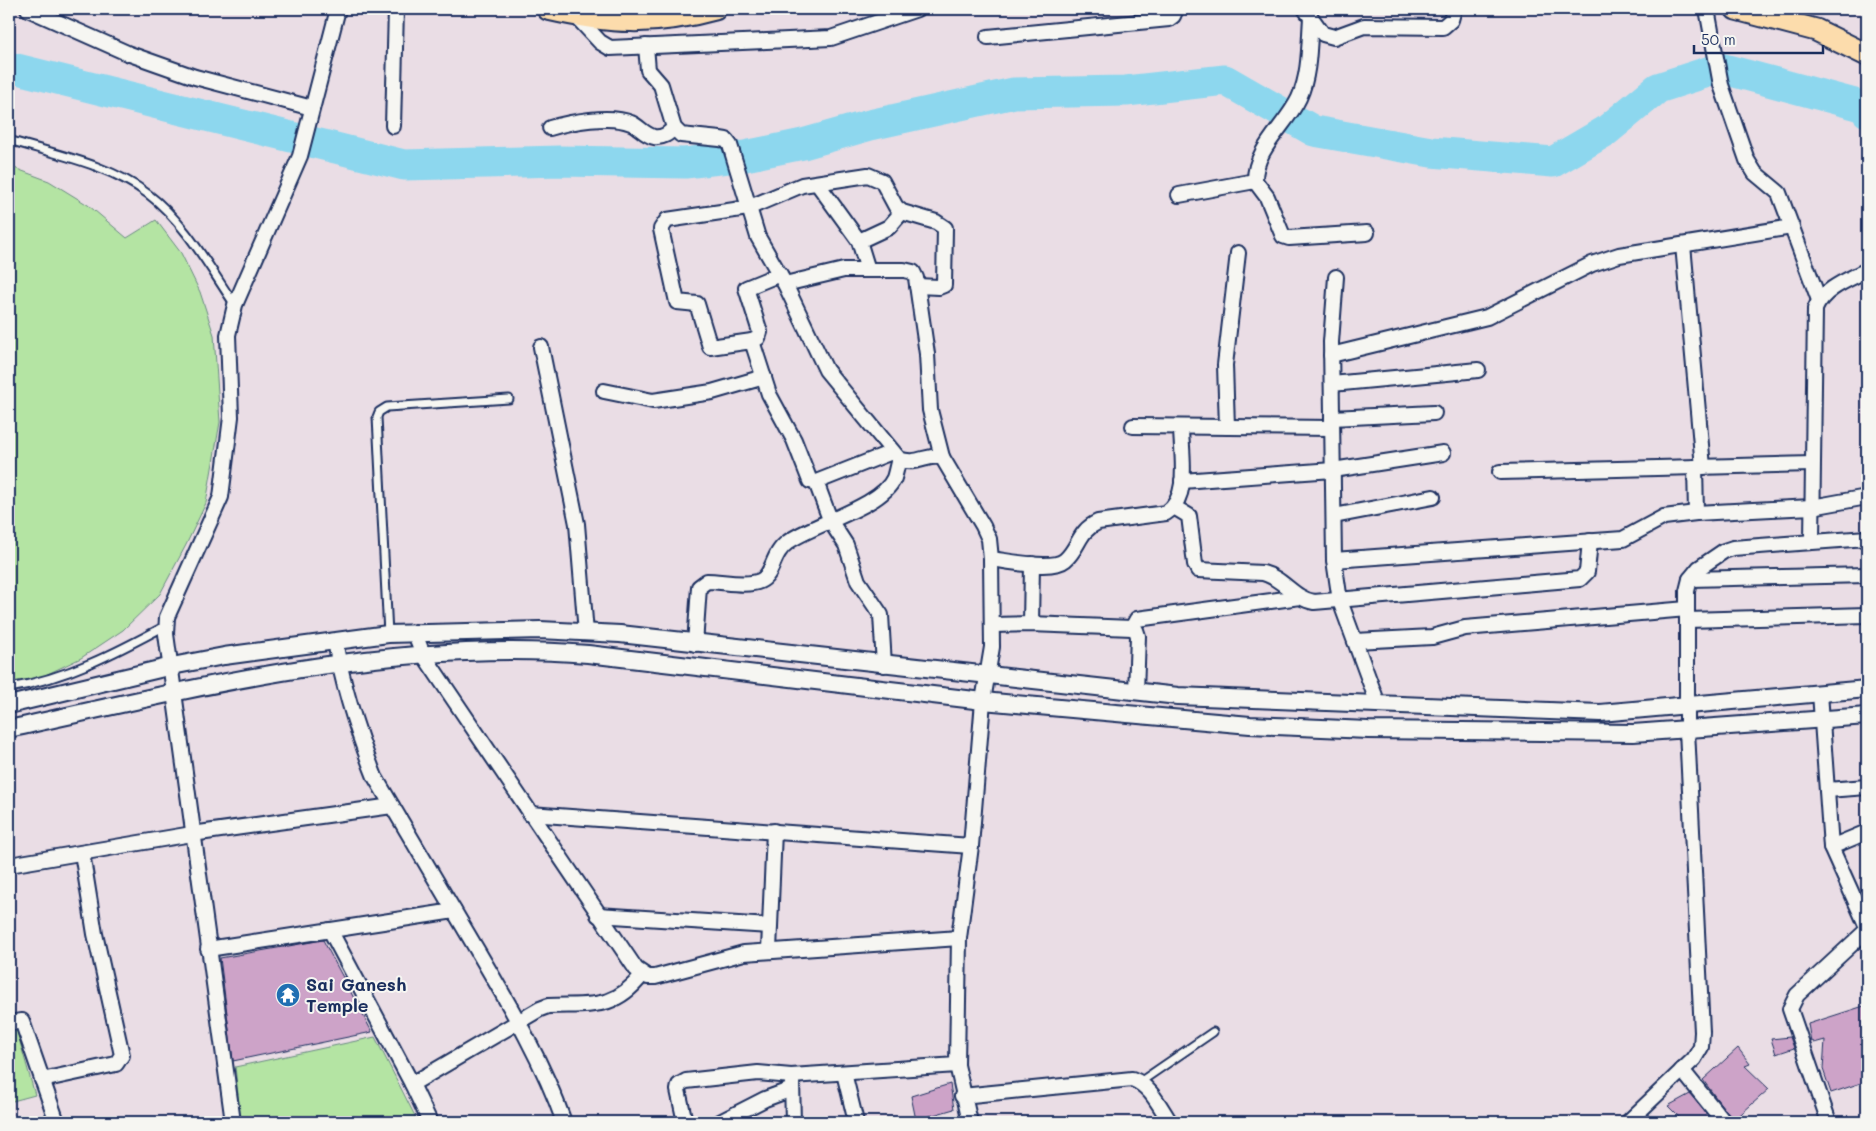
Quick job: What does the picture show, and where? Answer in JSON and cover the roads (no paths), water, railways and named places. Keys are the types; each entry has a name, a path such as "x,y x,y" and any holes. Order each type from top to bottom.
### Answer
{"main road":[{"path":"548,9 575,15 638,22 684,18 715,9"},
{"path":"1748,10 1816,30 1867,55"}],"street":[{"path":"28,9 136,56 195,77 312,108"},
{"path":"229,1120 192,834 167,617 221,497 231,417 228,335 235,305 300,156 338,9"},
{"path":"392,126 396,9"},
{"path":"575,15 605,46 646,46 832,38 918,9"},
{"path":"988,37 1169,19 1173,16 1176,9"},
{"path":"1308,14 1323,34 1334,37 1364,26 1442,27 1451,20 1454,9"},
{"path":"1707,9 1721,85 1750,166 1779,193 1818,300"},
{"path":"1308,14 1304,87 1299,99 1256,163 1255,181 1267,197 1283,236 1289,238 1367,234"},
{"path":"646,46 648,70 661,85 674,128 681,135 726,140 730,146 747,207 758,237 782,279 826,370 896,456 908,463 936,456 942,457"},
{"path":"550,128 568,122 620,120 633,124 652,137 660,137 667,135 674,128"},
{"path":"917,286 939,287 944,285 945,228 936,222 902,212 896,207 882,181 877,177 868,175 802,185 747,207 668,220 661,229 677,302 697,304 708,345 713,348 752,341 758,338 760,332 746,288 782,279 844,270 912,272 917,286 927,354 930,410 942,457 983,526 988,539 991,559 993,625 988,676 983,701 971,846 959,938 957,1065 962,1096 970,1122"},
{"path":"1179,195 1255,181"},
{"path":"817,183 859,241 868,270"},
{"path":"859,241 889,228 902,212"},
{"path":"1331,355 1478,320 1604,259 1792,227"},
{"path":"1683,245 1699,467 1696,513"},
{"path":"1227,427 1224,365 1238,254"},
{"path":"1812,541 1813,317 1818,300 1826,293 1867,270"},
{"path":"1336,278 1331,355 1334,560 1340,601 1378,704"},
{"path":"752,341 774,406 794,440 807,478 810,481 816,482 896,456"},
{"path":"540,347 577,524 586,633"},
{"path":"1332,384 1478,370"},
{"path":"604,391 653,400 712,392 764,377"},
{"path":"1133,426 1227,427 1332,423 1434,413"},
{"path":"991,559 1053,565 1066,559 1083,532 1098,522 1166,513 1179,500 1182,481 1181,427"},
{"path":"1182,481 1333,470 1443,453"},
{"path":"695,644 699,587 702,583 707,581 760,581 768,576 775,556 780,548 790,540 831,522 888,488 894,478 896,456"},
{"path":"1500,472 1812,464"},
{"path":"816,482 831,522 846,545 858,581 881,615 884,665"},
{"path":"1334,516 1432,497"},
{"path":"1334,560 1624,539 1664,517 1696,513 1812,508 1867,497"},
{"path":"1174,507 1189,516 1195,564 1198,570 1272,575 1300,597 1314,602 1580,578 1587,572 1590,541"},
{"path":"1628,1122 1694,1059 1700,1047 1702,1032 1687,730 1687,614 1690,579 1710,560 1733,548 1867,538"},
{"path":"1031,624 1032,564"},
{"path":"1690,579 1867,575"},
{"path":"1132,628 1137,619 1300,597"},
{"path":"1355,641 1432,637 1465,628 1687,614 1867,615"},
{"path":"993,625 1031,624 1132,628 1136,630 1138,636 1136,692"},
{"path":"9,705 172,666 224,656 388,634 540,630 620,634 884,665 1136,692 1212,698 1600,713 1867,689"},
{"path":"415,634 423,654 598,915 642,975 655,977 744,953 769,950 959,938"},
{"path":"335,641 339,663 375,777 518,1022 552,1090 564,1122"},
{"path":"9,729 175,692 339,663 484,650 547,650 588,654 983,701 1210,722 1356,729 1582,734 1687,730 1867,716"},
{"path":"1820,693 1831,847 1867,929 1797,995 1792,1001 1790,1008 1829,1122"},
{"path":"1210,722 1212,698"},
{"path":"1356,703 1356,729"},
{"path":"1826,790 1867,787"},
{"path":"9,865 192,834 392,806"},
{"path":"530,814 971,846"},
{"path":"769,950 774,831"},
{"path":"1831,847 1867,832"},
{"path":"42,1080 116,1064 121,1060 122,1055 95,934 82,853"},
{"path":"208,949 454,911"},
{"path":"598,915 770,926"},
{"path":"330,930 412,1084 430,1122"},
{"path":"412,1084 548,1006 589,1006 615,1000 633,987 642,975"},
{"path":"9,1023 22,1021 56,1122"},
{"path":"720,1122 792,1083 844,1073 957,1065"},
{"path":"1682,1070 1724,1122"},
{"path":"685,1122 678,1090 679,1085 686,1081 758,1073 792,1083"},
{"path":"844,1073 856,1122"},
{"path":"962,1096 1132,1079 1140,1082 1170,1122"},
{"path":"792,1083 793,1122"}],"lane":[{"path":"9,140 94,166 127,180 148,194 172,217 235,305"},
{"path":"388,634 377,417 379,412 387,407 509,399"},
{"path":"9,688 47,680 94,662 167,625"},
{"path":"1140,1082 1213,1032"}],"waterway":[{"path":"9,67 404,165 560,161 685,163 745,156 803,144 870,125 1014,93 1126,91 1225,80 1314,131 1431,152 1553,162 1606,131 1658,88 1720,68 1862,106 1867,112"}],"place":[{"name":"Sai Ganesh Temple","path":"288,995"}]}
